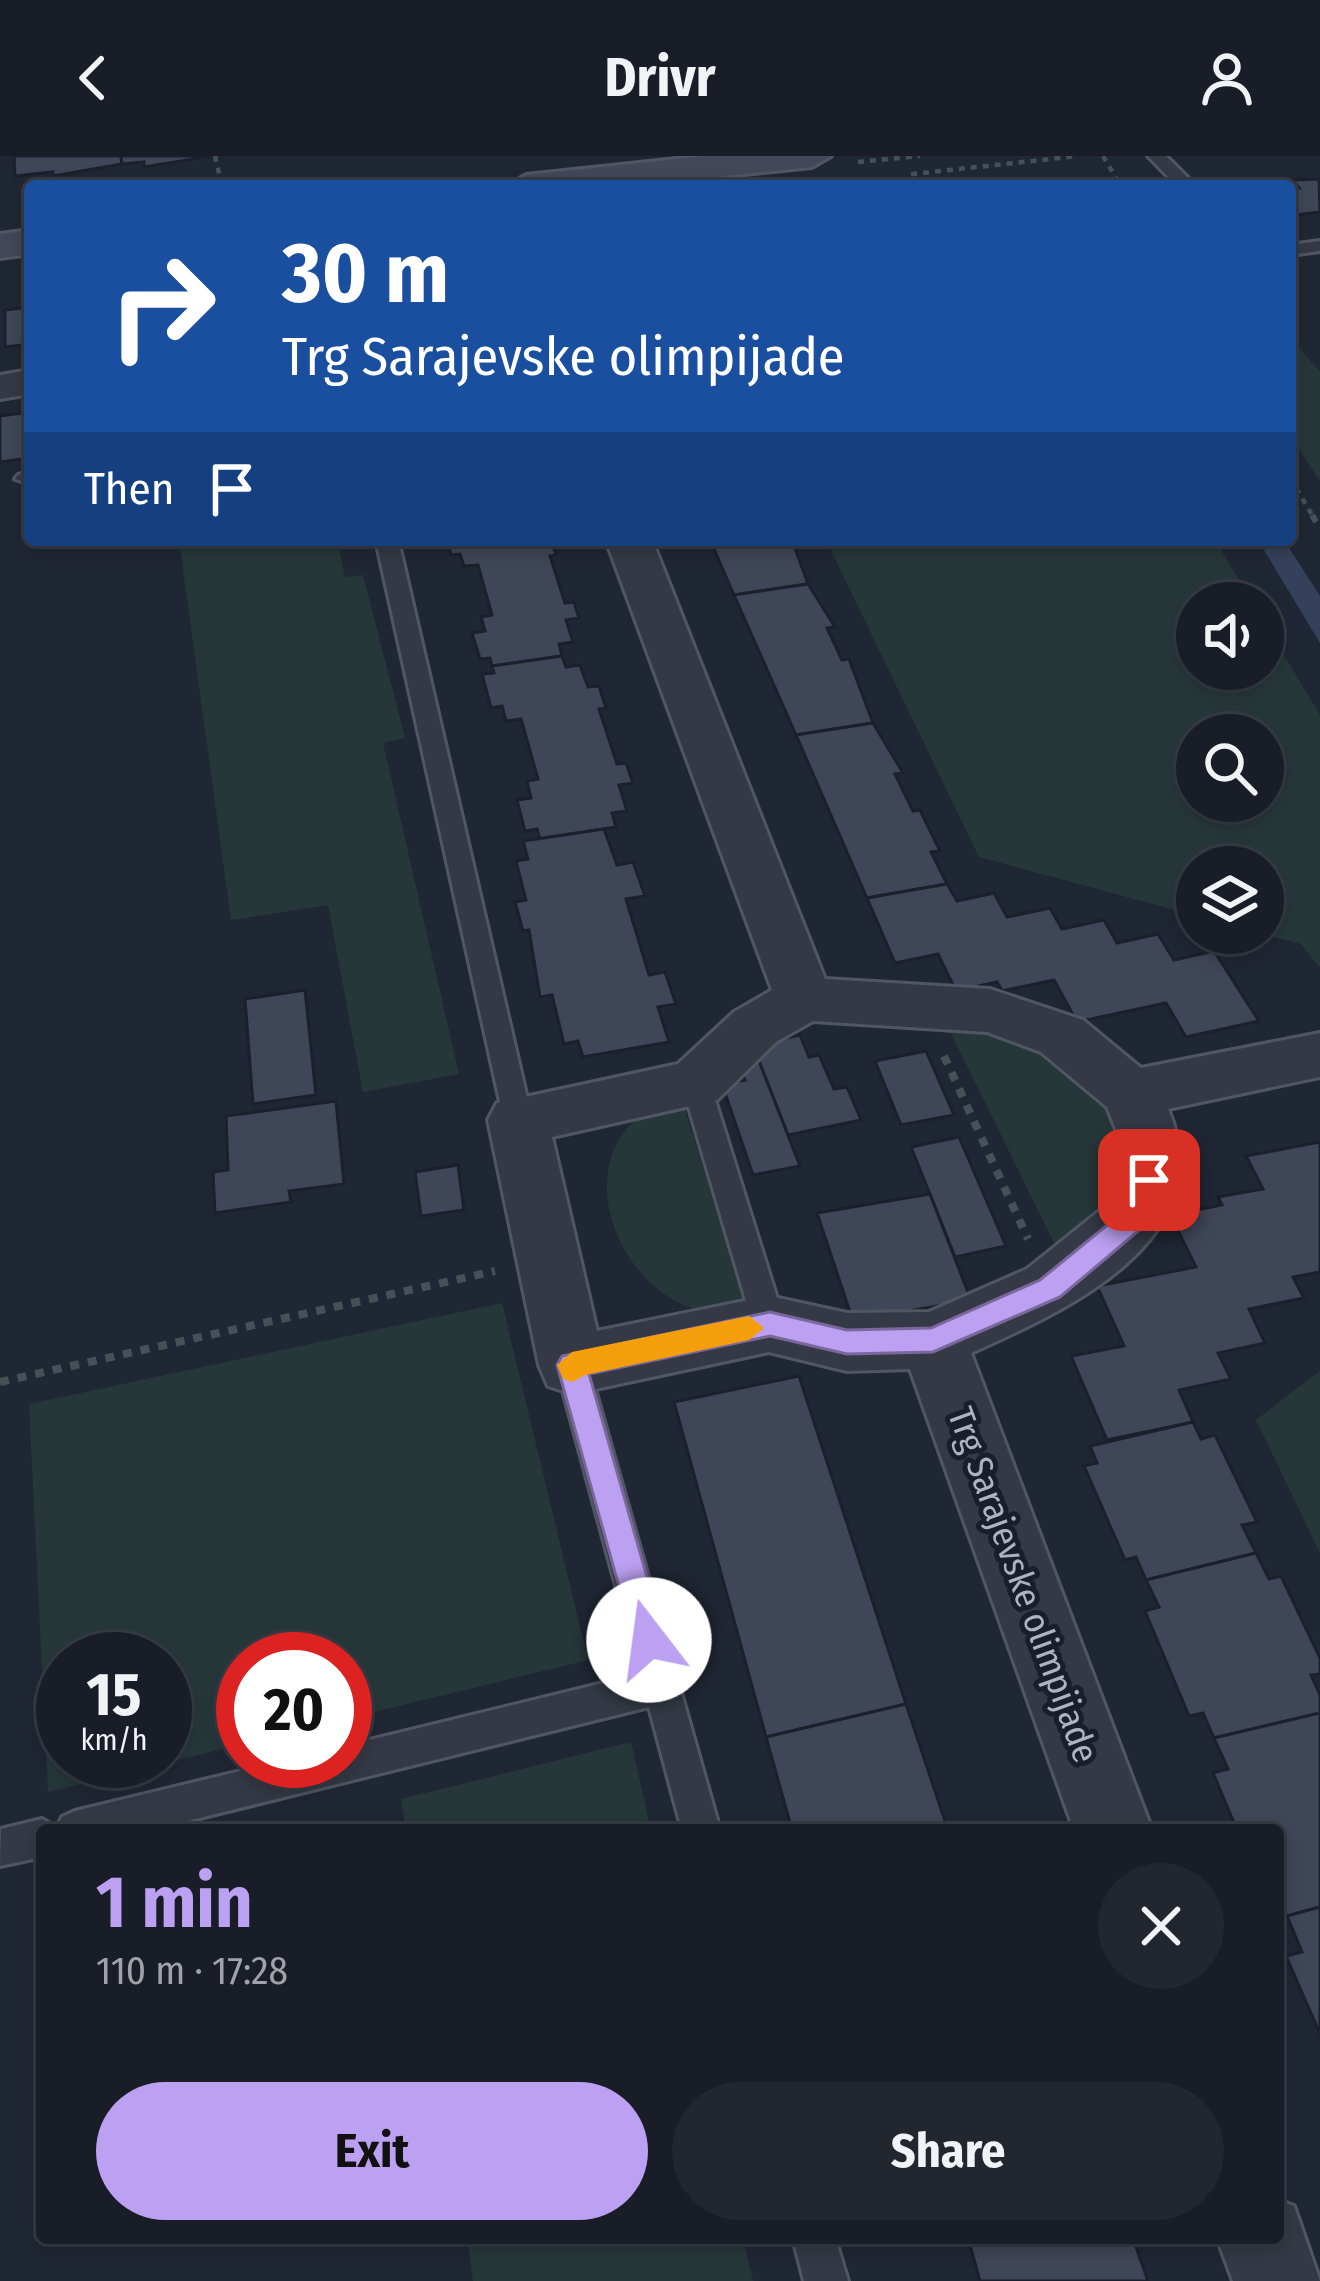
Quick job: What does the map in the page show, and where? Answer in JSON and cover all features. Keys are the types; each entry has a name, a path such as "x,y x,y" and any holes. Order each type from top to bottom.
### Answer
{"street":[{"path":"583,180 812,156"},
{"path":"631,546 804,999"},
{"path":"804,999 991,1011 1062,1036 1131,1093 1147,1132 1149,1180 1133,1220 1050,1288 933,1340 847,1342 770,1324 572,1365 518,1120 696,1084 754,1028 804,999"},
{"path":"1131,1093 1320,1054"},
{"name":"Trg Sarajevske olimpijade","path":"933,1340 1111,1824"},
{"path":"1264,2244 1278,2281"}],"lane":[{"path":"1156,156 1181,180"},
{"path":"388,546 518,1120"},
{"path":"696,1084 770,1324"},
{"path":"572,1365 699,1824"},
{"path":"99,1824 662,1686"},
{"path":"1,1848 36,1839"},
{"path":"816,2244 826,2281"}],"path":[{"path":"917,180 913,173 1078,156"},
{"path":"1296,488 1320,529"},
{"path":"921,1006 1050,1288"},
{"path":"0,1382 549,1259"}],"shaded area":[{"path":"1296,344 1320,372 1320,481 1296,444"},
{"path":"180,546 338,546 345,577 363,575 405,738 383,743 459,1074 363,1092 328,905 231,920"},
{"path":"829,546 1219,546 1240,582 1176,582 1176,690 1284,690 1284,655 1320,715 1320,968 1301,944 1284,940 1284,846 1176,846 1176,910 979,857"},
{"path":"946,1023 1001,1031 1042,1047 1118,1108 1116,1191 1098,1218 1056,1247"},
{"path":"682,1100 748,1312 702,1311 663,1294 633,1263 614,1225 607,1185 615,1148 639,1118"},
{"path":"502,1303 588,1660 372,1712 372,1632 216,1632 216,1751 192,1757 192,1632 40,1632 29,1404"},
{"path":"1320,1371 1320,1553 1256,1420"},
{"path":"631,1742 650,1824 405,1824 401,1799"},
{"path":"468,2244 744,2244 753,2281 473,2281"}],"water":[{"path":"1262,546 1288,546 1320,596 1320,643"}],"building":[{"path":"14,156 121,156 122,164 53,176 53,172 15,176"},
{"path":"121,156 212,156 144,167 144,162 122,164"},
{"path":"1319,179 1320,212 1296,215 1299,188 1292,180"},
{"path":"24,308 24,345 5,347 5,310"},
{"path":"24,413 24,459 0,462 0,416"},
{"path":"449,546 553,546 556,555 550,556 565,603 574,602 579,618 566,620 573,642 559,644 562,656 492,666 490,658 480,659 472,633 485,631 481,617 492,615 478,565 464,566 460,554 451,555"},
{"path":"713,546 794,546 808,584 734,595"},
{"path":"808,584 835,627 827,628 842,660 849,659 873,723 796,735 734,595"},
{"path":"562,656 566,667 580,665 588,687 599,686 606,708 599,709 617,764 626,763 633,783 619,785 627,811 612,813 616,827 540,839 537,829 525,831 517,800 531,798 527,781 538,779 521,719 506,721 502,706 491,708 482,674 494,673 492,666"},
{"path":"873,723 903,773 895,774 913,811 920,810 940,851 931,852 947,884 867,898 796,735"},
{"path":"604,829 617,865 633,862 645,896 626,899 649,975 665,972 676,1004 658,1007 669,1042 583,1057 578,1041 564,1044 552,995 540,997 529,930 523,931 515,902 526,900 516,861 528,859 523,841"},
{"path":"947,884 957,901 994,893 1007,917 1050,908 1062,929 1104,920 1117,943 1158,934 1174,960 1216,954 1259,1021 1186,1037 1166,1003 1077,1022 1054,980 1002,991 997,982 956,991 938,954 895,963 867,898"},
{"path":"305,990 316,1095 253,1104 245,999"},
{"path":"800,1035 809,1057 819,1055 834,1089 847,1087 861,1120 788,1135 752,1045"},
{"path":"926,1051 954,1115 901,1125 875,1061"},
{"path":"759,1061 800,1166 753,1175 722,1084 745,1080 739,1065"},
{"path":"336,1101 344,1184 289,1191 291,1202 215,1213 213,1172 228,1170 226,1116"},
{"path":"959,1137 1006,1246 955,1257 911,1147"},
{"path":"1320,1142 1320,1272 1293,1277 1304,1298 1249,1309 1265,1343 1218,1353 1231,1379 1179,1390 1193,1422 1107,1440 1071,1356 1124,1346 1097,1286 1196,1267 1170,1215 1222,1205 1218,1197 1263,1189 1246,1156"},
{"path":"458,1165 464,1210 421,1216 415,1172"},
{"path":"930,1194 971,1300 853,1321 817,1213"},
{"path":"799,1376 906,1704 766,1737 674,1402"},
{"path":"1193,1422 1201,1439 1215,1435 1257,1522 1242,1525 1256,1553 1146,1580 1136,1557 1125,1560 1084,1466 1097,1463 1090,1446"},
{"path":"1256,1553 1269,1579 1281,1576 1320,1658 1320,1674 1311,1675 1320,1695 1320,1713 1214,1738 1203,1713 1189,1716 1145,1611 1159,1607 1146,1580"},
{"path":"906,1704 946,1824 790,1824 766,1737"},
{"path":"1320,1713 1320,1907 1287,1916 1284,1824 1234,1824 1213,1773 1228,1769 1214,1738"},
{"path":"1320,1907 1320,2034 1286,1956 1302,1952 1287,1916"},
{"path":"970,2244 1135,2244 1148,2281 980,2281"}],"slow traffic":[{"path":"573,1370 572,1365 749,1328"}],"route":[{"path":"649,1640 572,1365 770,1324 847,1342 933,1340 1050,1288 1133,1220 1149,1180"}]}
